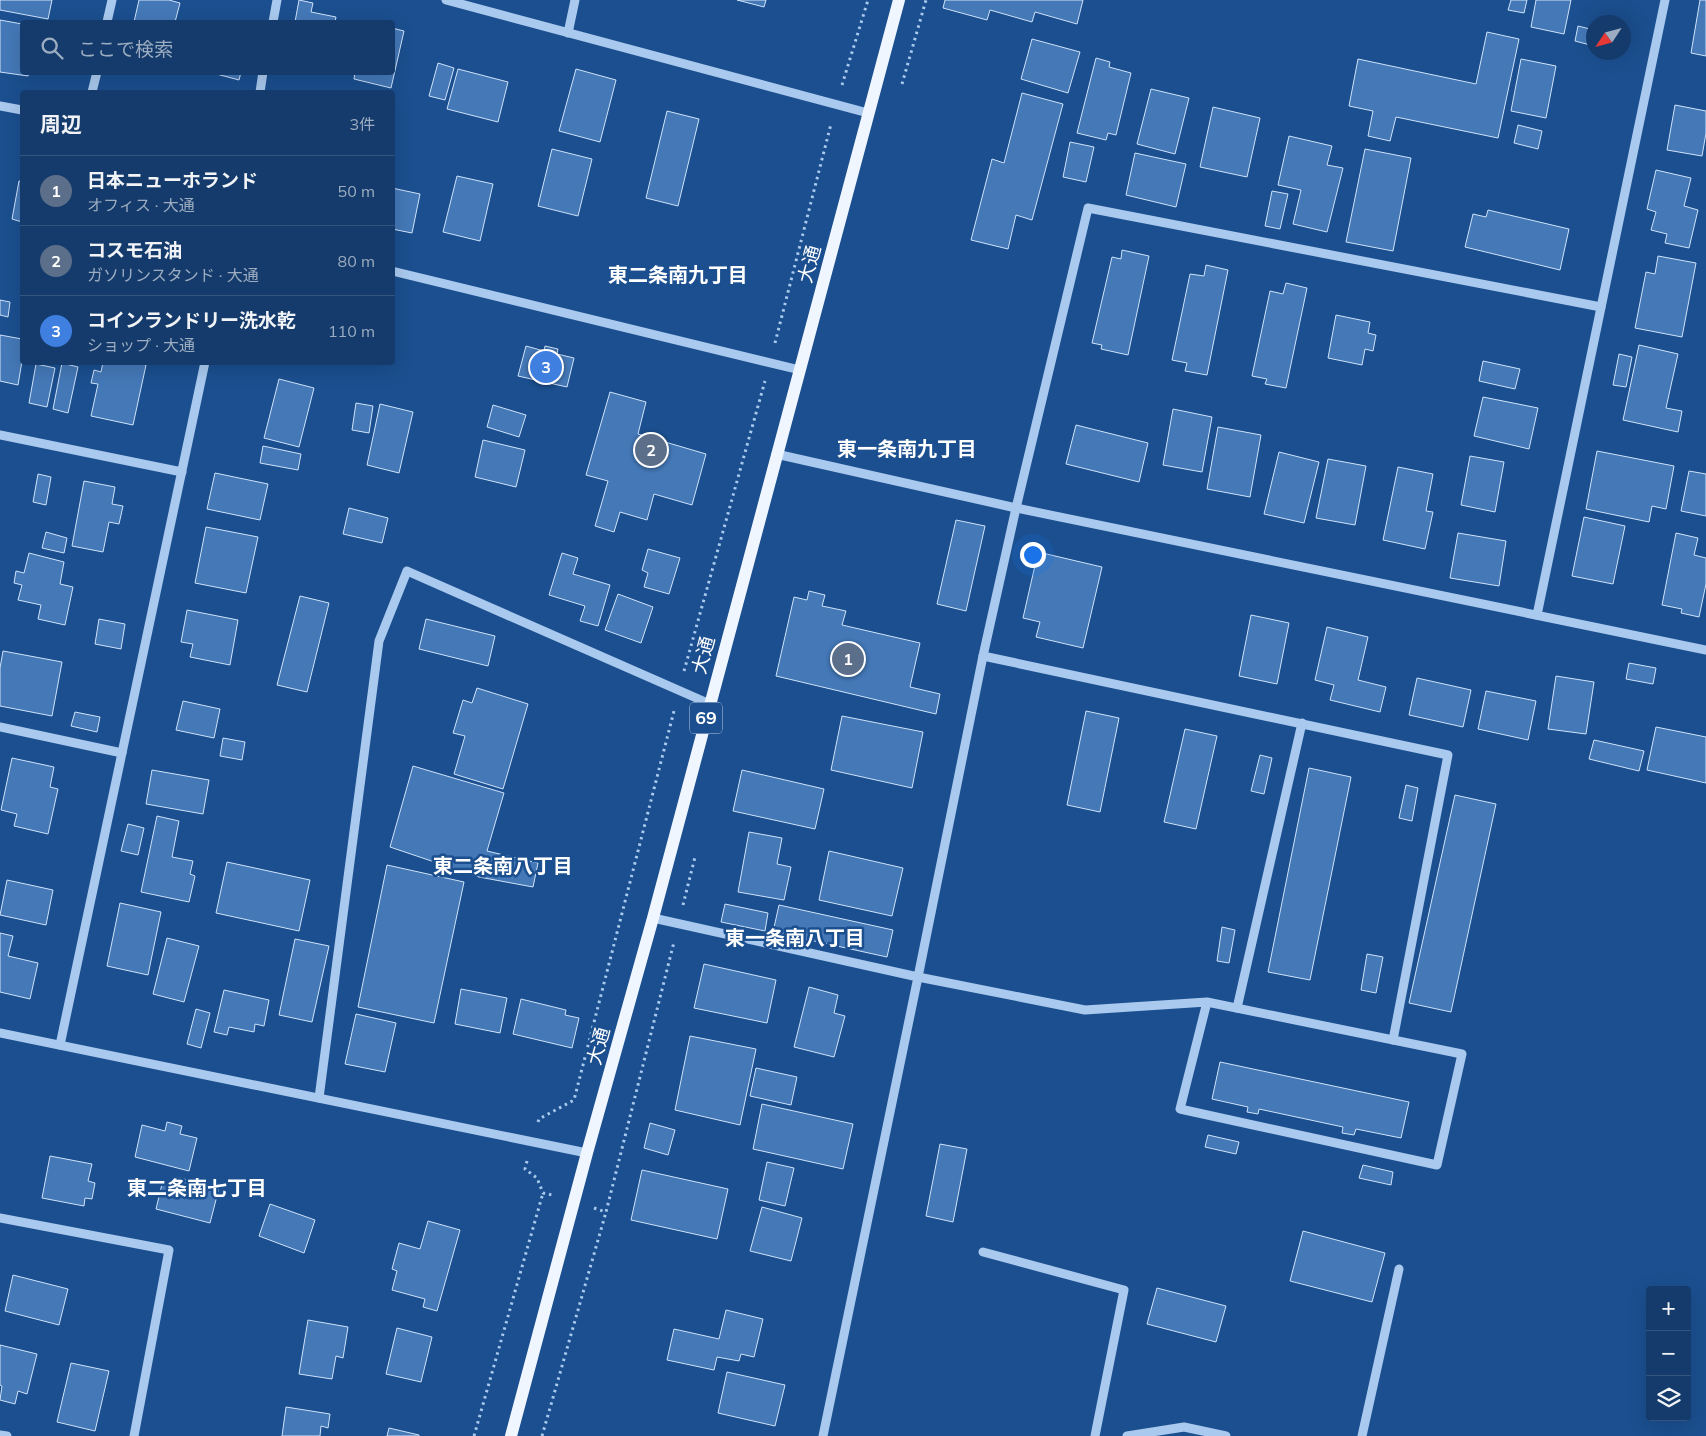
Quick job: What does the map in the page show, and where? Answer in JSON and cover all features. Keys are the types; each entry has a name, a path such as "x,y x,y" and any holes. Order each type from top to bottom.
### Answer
{"main road":[{"name":"大通","path":"511,1436 587,1153 653,918 899,0"}],"street":[{"path":"108,20 112,0"},
{"path":"273,20 277,0"},
{"path":"446,0 868,113"},
{"path":"568,33 575,0"},
{"path":"1536,615 1665,0"},
{"path":"92,90 95,75"},
{"path":"260,90 263,75"},
{"path":"0,106 20,110"},
{"path":"823,1436 983,656 1016,508 1088,208 1601,306"},
{"path":"395,272 800,370"},
{"path":"60,1045 204,365"},
{"path":"0,436 182,472"},
{"path":"776,454 1016,508 1706,650"},
{"path":"319,1098 379,641 407,571 710,704"},
{"path":"983,656 1448,755 1394,1040"},
{"path":"1237,1008 1302,723"},
{"path":"0,727 122,753"},
{"path":"653,918 918,977 1084,1010 1207,1002 1462,1054 1437,1165 1180,1109 1207,1002"},
{"path":"0,1033 587,1153"},
{"path":"0,1218 169,1250 134,1436"},
{"path":"982,1252 1124,1290 1095,1436"},
{"path":"1362,1436 1399,1269"},
{"path":"1126,1436 1184,1427 1226,1436"},
{"path":"0,1435 6,1436"}],"path":[{"path":"533,1142 539,1119 574,1100 679,690 770,363 836,104 868,0"},
{"path":"474,1436 543,1193"},
{"path":"542,1436 606,1212"}],"building":[{"path":"0,0 52,0 48,19 0,10"},
{"path":"139,0 169,0 180,3 176,20 134,20"},
{"path":"299,0 313,3 311,12 336,17 335,20 295,20"},
{"path":"737,0 766,0 764,7"},
{"path":"945,0 1083,0 1077,24 1035,12 1032,22 990,10 987,20 943,8"},
{"path":"1511,0 1527,0 1524,13 1508,10"},
{"path":"1536,0 1571,0 1564,34 1531,27"},
{"path":"1700,0 1706,0 1706,56 1691,53"},
{"path":"0,20 20,24 20,75 0,72"},
{"path":"1578,26 1586,28 1586,44 1575,41"},
{"path":"395,29 404,31 395,70"},
{"path":"1487,32 1519,39 1498,138 1396,117 1390,141 1368,136 1373,111 1349,106 1358,59 1476,84"},
{"path":"1032,39 1080,52 1068,93 1021,79"},
{"path":"1096,58 1110,62 1109,67 1131,73 1116,135 1108,133 1106,140 1077,133"},
{"path":"1521,59 1556,66 1546,118 1511,111"},
{"path":"438,63 454,68 445,100 429,96"},
{"path":"458,69 508,82 498,122 447,109"},
{"path":"576,69 616,80 600,142 559,131"},
{"path":"220,75 240,75 239,80"},
{"path":"355,75 394,75 391,88 354,79"},
{"path":"1151,89 1189,98 1175,154 1137,144"},
{"path":"1022,93 1063,104 1032,220 1016,215 1008,249 971,240 992,159 1004,163"},
{"path":"1675,105 1706,111 1706,133 1702,156 1667,150"},
{"path":"1213,107 1260,118 1247,177 1200,167"},
{"path":"667,111 699,119 678,206 646,198"},
{"path":"1518,125 1542,131 1538,149 1514,143"},
{"path":"1289,136 1332,146 1327,165 1343,168 1327,232 1293,224 1301,190 1278,185"},
{"path":"1070,142 1094,147 1086,182 1063,177"},
{"path":"552,149 592,159 578,216 538,206"},
{"path":"1365,149 1411,158 1393,251 1346,242"},
{"path":"1135,153 1186,164 1176,207 1126,195"},
{"path":"1656,170 1691,178 1684,206 1698,210 1689,248 1665,243 1667,234 1651,230 1656,212 1647,209"},
{"path":"457,176 493,184 480,241 443,232"},
{"path":"19,181 20,181 20,221 12,219"},
{"path":"395,189 420,194 412,233 395,230"},
{"path":"1272,191 1288,194 1280,229 1265,226"},
{"path":"1488,210 1569,229 1560,270 1465,247 1473,214 1486,217"},
{"path":"1122,250 1149,256 1128,355 1101,349 1102,345 1092,343 1112,257 1121,259"},
{"path":"1658,256 1696,263 1682,337 1635,328 1646,272 1655,274"},
{"path":"1206,265 1228,270 1207,375 1185,371 1187,363 1172,360 1190,274 1204,276"},
{"path":"1286,283 1307,288 1286,388 1265,384 1267,379 1252,376 1270,291 1283,294"},
{"path":"0,300 10,302 8,317 0,315"},
{"path":"1336,315 1370,322 1368,333 1376,335 1373,351 1365,349 1362,365 1328,358"},
{"path":"0,335 20,339 21,365 18,385 0,381"},
{"path":"1639,345 1678,354 1666,408 1682,411 1678,432 1623,420"},
{"path":"526,346 544,351 545,346 558,349 557,354 574,358 567,387 518,376"},
{"path":"1619,354 1632,357 1626,387 1613,385"},
{"path":"1483,361 1520,369 1515,389 1479,381"},
{"path":"36,365 55,368 47,407 29,403"},
{"path":"62,365 78,367 68,413 53,409"},
{"path":"102,365 146,365 133,425 91,416 98,384 91,383 94,370 101,372"},
{"path":"279,379 314,388 299,447 264,438"},
{"path":"610,392 646,402 638,434 706,454 692,505 654,494 647,520 620,512 614,532 595,526 608,481 586,475"},
{"path":"1483,397 1538,408 1529,449 1474,436"},
{"path":"356,403 373,406 369,433 352,430"},
{"path":"380,404 413,412 399,473 367,465"},
{"path":"493,405 526,415 519,437 487,427"},
{"path":"1173,409 1212,417 1202,472 1163,465"},
{"path":"1076,425 1148,443 1139,482 1066,464"},
{"path":"1218,427 1261,435 1250,497 1207,489"},
{"path":"483,440 525,450 516,487 475,477"},
{"path":"263,446 301,454 298,470 260,463"},
{"path":"1597,451 1674,466 1666,509 1652,506 1649,522 1586,509"},
{"path":"1279,452 1319,462 1304,523 1264,514"},
{"path":"1470,456 1504,462 1495,512 1461,505"},
{"path":"1328,459 1366,466 1355,525 1316,518"},
{"path":"1398,467 1433,474 1426,511 1433,512 1425,549 1383,540"},
{"path":"1689,471 1706,474 1706,516 1681,511"},
{"path":"215,473 268,484 260,520 207,509"},
{"path":"38,474 51,477 46,505 33,502"},
{"path":"84,481 115,487 112,504 123,506 119,524 109,522 103,552 72,546"},
{"path":"349,508 388,518 382,543 343,534"},
{"path":"1584,517 1625,526 1613,584 1572,576"},
{"path":"956,520 985,526 966,611 937,604"},
{"path":"206,527 258,537 246,593 195,583"},
{"path":"46,532 67,538 64,553 42,548"},
{"path":"1458,533 1506,541 1499,586 1450,578"},
{"path":"1676,533 1698,538 1694,555 1706,558 1706,584 1699,617 1681,613 1682,609 1662,605"},
{"path":"648,549 680,558 669,594 644,587 648,573 642,570"},
{"path":"1038,552 1102,567 1083,648 1036,637 1040,622 1023,618"},
{"path":"29,553 64,562 60,584 73,587 65,625 38,619 41,605 18,600 22,585 14,583 16,571 24,573"},
{"path":"562,553 578,558 573,574 610,585 598,626 580,621 585,606 549,595"},
{"path":"809,591 825,595 822,606 846,611 842,625 920,643 910,687 940,694 936,714 776,676 794,597 807,600"},
{"path":"618,594 653,607 641,643 605,630"},
{"path":"300,596 329,603 307,692 277,685"},
{"path":"187,610 238,620 230,665 190,657 193,644 181,642"},
{"path":"1251,615 1289,623 1277,684 1239,676"},
{"path":"99,619 125,624 121,649 95,644"},
{"path":"426,619 495,636 488,666 419,649"},
{"path":"1327,627 1368,637 1358,680 1386,687 1380,712 1330,700 1334,685 1315,680"},
{"path":"3,651 62,662 52,716 0,706 0,668"},
{"path":"1629,663 1656,668 1653,684 1626,679"},
{"path":"1556,676 1594,682 1586,734 1548,729"},
{"path":"1417,678 1471,690 1463,727 1409,715"},
{"path":"477,688 528,704 503,789 454,774 465,736 453,733 463,700 472,703"},
{"path":"1486,691 1536,701 1528,740 1478,729"},
{"path":"183,701 220,709 214,738 176,730"},
{"path":"1086,711 1119,718 1100,812 1067,805"},
{"path":"75,712 100,717 97,732 71,726"},
{"path":"842,716 923,732 912,788 831,770"},
{"path":"1656,727 1706,737 1706,783 1647,770"},
{"path":"1185,729 1217,736 1196,829 1164,822"},
{"path":"223,738 245,742 242,760 220,756"},
{"path":"1594,740 1644,751 1639,771 1589,759"},
{"path":"1260,755 1272,758 1264,794 1251,791"},
{"path":"12,758 54,767 50,787 58,789 48,834 14,826 17,814 1,810"},
{"path":"413,766 504,793 487,851 538,863 533,887 479,877 390,847"},
{"path":"1309,768 1351,777 1310,980 1268,972"},
{"path":"152,770 209,780 203,814 146,804"},
{"path":"742,770 824,789 815,829 733,811"},
{"path":"1406,785 1418,788 1412,821 1399,818"},
{"path":"1455,795 1496,804 1451,1012 1409,1003"},
{"path":"157,816 179,821 172,857 193,861 190,874 195,876 189,902 141,892"},
{"path":"128,824 144,828 138,855 121,851"},
{"path":"749,832 782,838 777,864 791,867 784,900 738,892"},
{"path":"829,851 903,868 892,916 819,900"},
{"path":"227,862 310,880 299,931 216,913"},
{"path":"387,865 464,882 434,1023 358,1007"},
{"path":"7,880 53,890 46,925 0,915"},
{"path":"120,903 161,912 148,975 107,966"},
{"path":"725,904 768,913 765,931 721,922"},
{"path":"779,905 893,930 887,957 773,932"},
{"path":"1222,927 1235,930 1229,963 1217,961"},
{"path":"0,933 13,936 8,956 38,963 30,999 0,992"},
{"path":"167,938 199,946 184,1002 153,994"},
{"path":"295,939 329,946 312,1022 279,1015"},
{"path":"1367,954 1383,957 1376,993 1361,990"},
{"path":"704,964 776,980 767,1023 694,1008"},
{"path":"809,987 838,995 834,1013 845,1016 834,1057 794,1047"},
{"path":"461,989 507,998 500,1033 455,1024"},
{"path":"224,990 269,1000 264,1026 255,1024 254,1032 229,1027 227,1035 214,1032"},
{"path":"521,999 566,1010 565,1015 579,1018 572,1048 513,1034"},
{"path":"196,1009 210,1013 201,1048 187,1044"},
{"path":"356,1014 396,1023 385,1072 345,1064"},
{"path":"690,1036 756,1049 740,1125 675,1110"},
{"path":"1220,1062 1409,1102 1401,1138 1356,1129 1354,1135 1342,1133 1343,1127 1259,1109 1258,1114 1247,1112 1248,1107 1212,1099"},
{"path":"756,1068 797,1077 791,1105 750,1096"},
{"path":"762,1104 853,1124 843,1169 753,1149"},
{"path":"167,1122 182,1126 180,1134 197,1138 189,1171 135,1157 142,1125 165,1131"},
{"path":"650,1123 675,1130 668,1155 644,1148"},
{"path":"1208,1135 1239,1142 1236,1154 1205,1147"},
{"path":"940,1144 967,1149 953,1222 926,1216"},
{"path":"50,1156 92,1164 88,1181 95,1183 92,1199 85,1198 84,1206 42,1198"},
{"path":"767,1162 794,1168 785,1206 759,1200"},
{"path":"1363,1165 1393,1172 1391,1185 1359,1178"},
{"path":"642,1170 728,1189 717,1239 631,1220"},
{"path":"176,1177 219,1188 210,1223 156,1209 162,1184 173,1187"},
{"path":"270,1204 315,1220 304,1253 259,1236"},
{"path":"762,1207 802,1218 791,1261 750,1251"},
{"path":"428,1221 460,1230 437,1311 423,1307 425,1299 392,1290 397,1271 392,1269 399,1243 420,1249"},
{"path":"1303,1231 1385,1253 1372,1302 1290,1281"},
{"path":"13,1275 68,1289 59,1325 5,1311"},
{"path":"1157,1288 1226,1306 1216,1342 1147,1324"},
{"path":"726,1310 763,1319 754,1357 741,1354 739,1361 717,1357 714,1370 667,1360 674,1329 719,1339"},
{"path":"308,1320 348,1327 343,1358 336,1356 332,1379 299,1374"},
{"path":"397,1328 432,1337 421,1382 386,1374"},
{"path":"0,1345 37,1354 27,1394 18,1391 15,1404 0,1400 2,1386 0,1385"},
{"path":"71,1363 109,1371 95,1431 57,1422"},
{"path":"727,1372 785,1385 775,1426 718,1413"},
{"path":"286,1407 330,1414 328,1428 321,1426 320,1436 282,1436"},
{"path":"389,1428 419,1435 419,1436 387,1436"}],"place":[{"name":"コインランドリー洗水乾","path":"546,367"},
{"name":"コスモ石油","path":"651,450"},
{"name":"日本ニューホランド","path":"848,659"}],"district":[{"name":"東二条南九丁目","path":"678,275"},
{"name":"東一条南九丁目","path":"907,449"},
{"name":"東二条南八丁目","path":"503,866"},
{"name":"東一条南八丁目","path":"795,938"},
{"name":"東二条南七丁目","path":"197,1188"}]}
